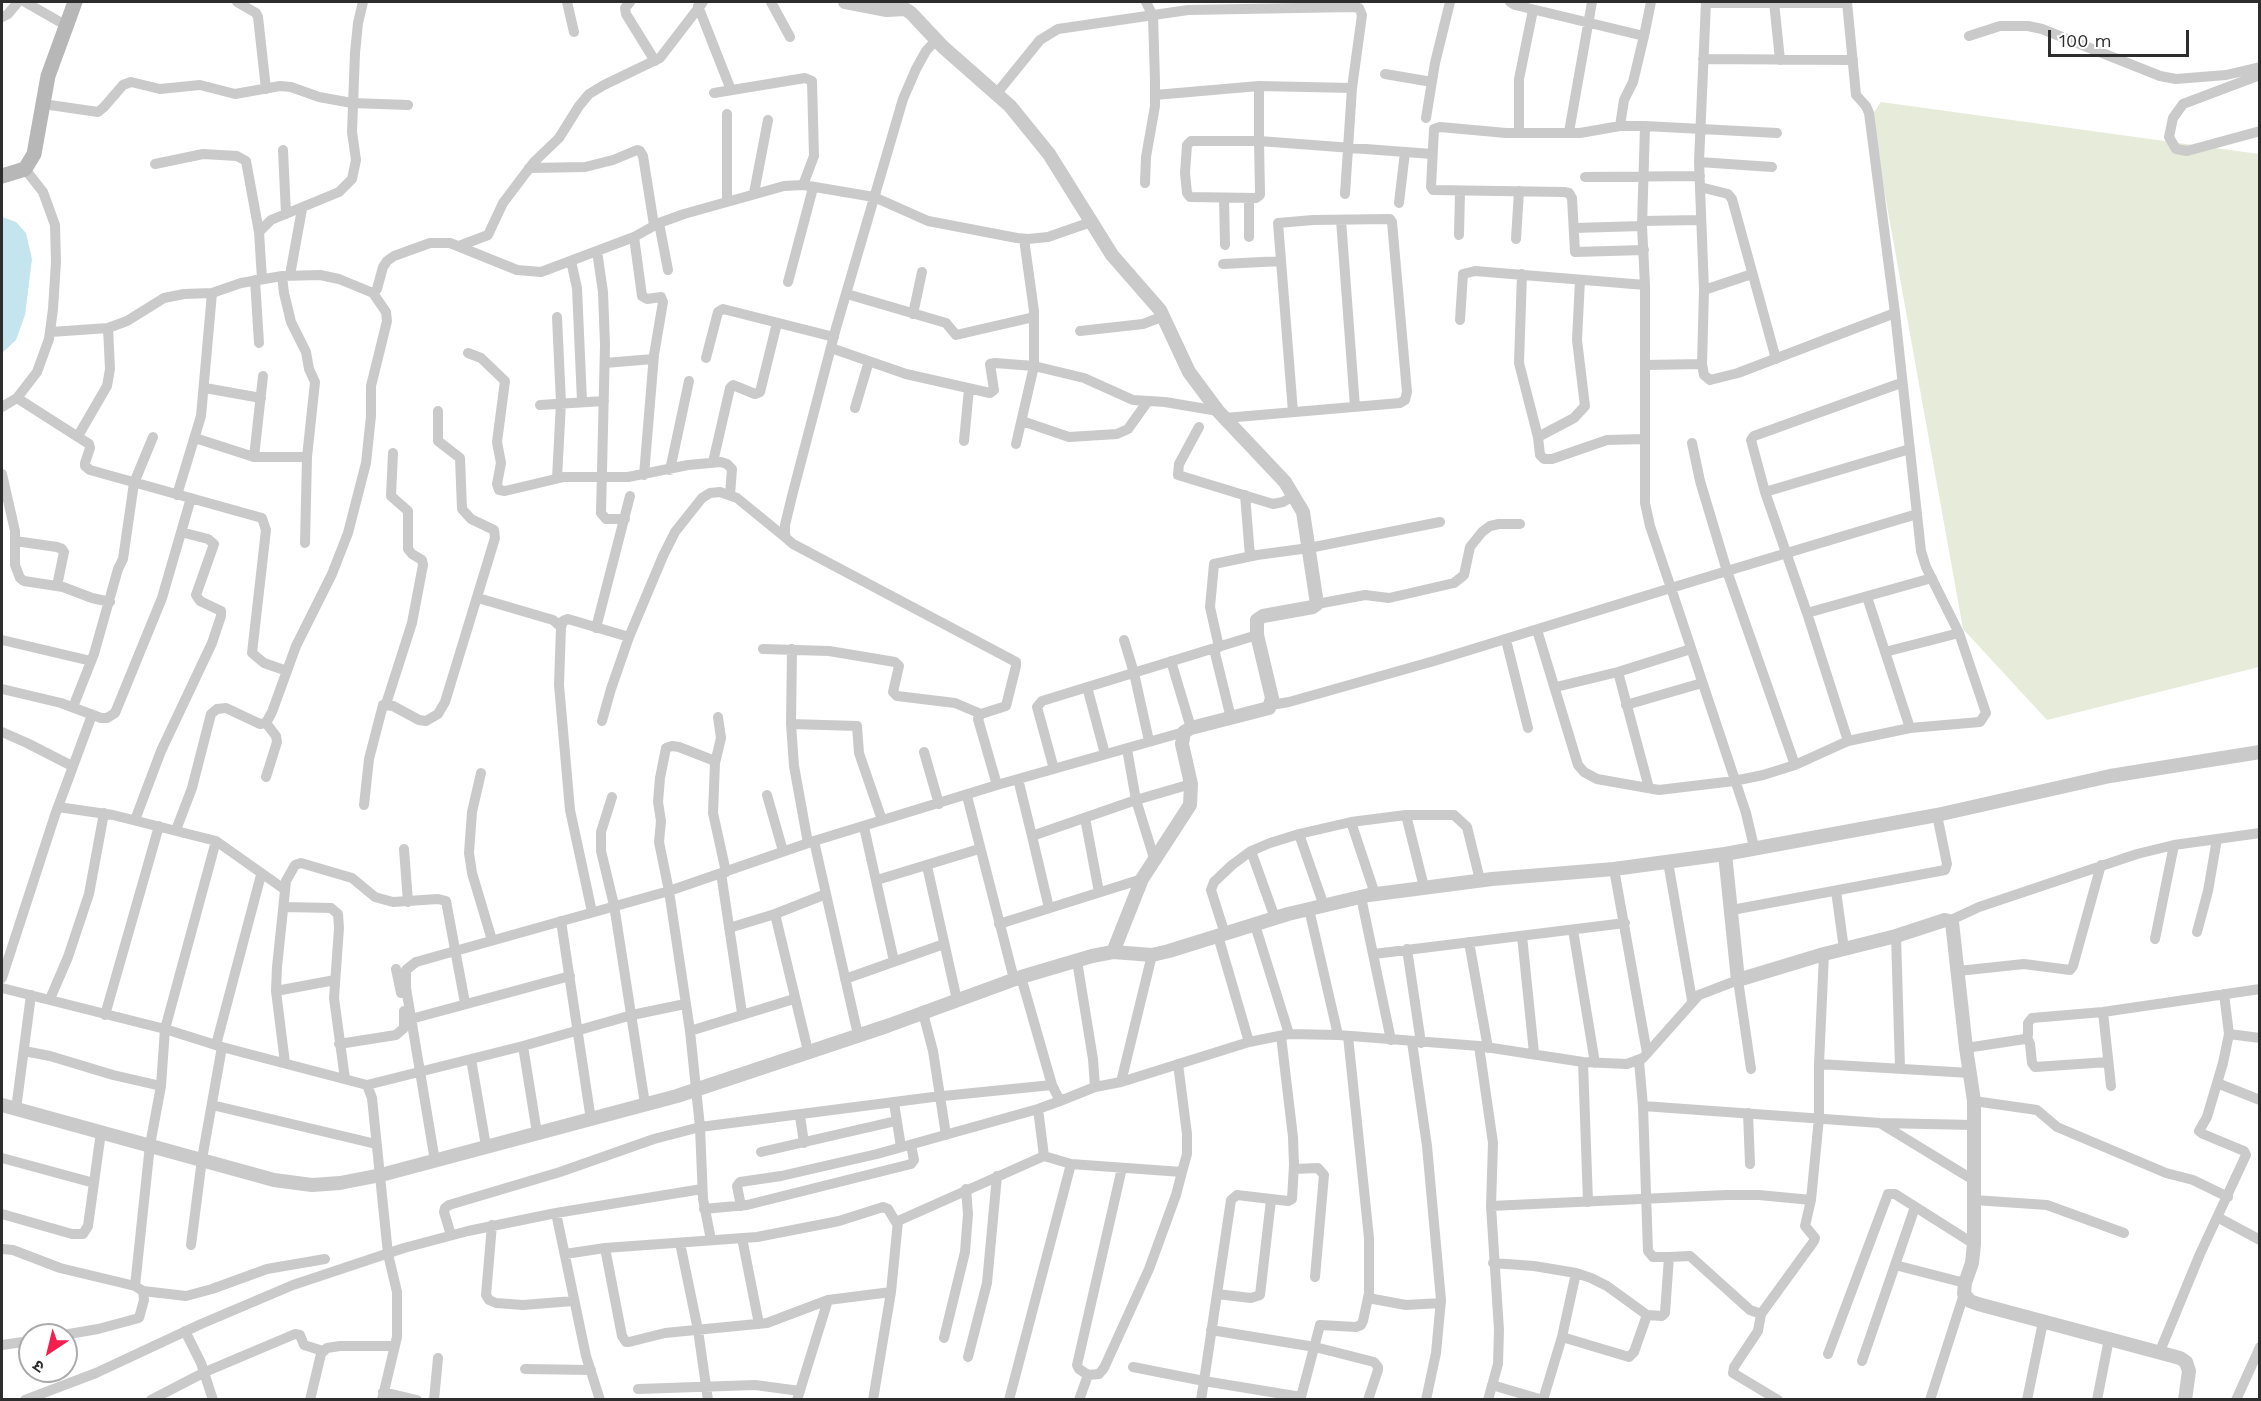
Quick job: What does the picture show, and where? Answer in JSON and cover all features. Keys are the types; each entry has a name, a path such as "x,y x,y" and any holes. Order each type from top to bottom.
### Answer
{"main road":[{"path":"2,176 25,169 34,154 52,64 75,2"}],"street":[{"path":"2,16 8,14 18,2"},
{"path":"25,2 67,26"},
{"path":"237,2 258,17 266,89"},
{"path":"259,232 271,220 339,192 352,179 356,159 352,132 352,103 356,37 363,2"},
{"path":"567,2 574,32"},
{"path":"630,2 625,8 626,14 655,61"},
{"path":"771,2 790,37"},
{"path":"845,2 887,10 907,5 936,40 1010,106 1049,154 1112,255 1164,316 1182,360 1221,415 1295,495 1303,512 1317,604"},
{"path":"1145,183 1146,157 1155,95 1153,16 1146,2"},
{"path":"1426,118 1450,2"},
{"path":"1510,2 1533,10 1644,36"},
{"path":"1569,132 1592,2"},
{"path":"1620,126 1624,100 1636,74 1651,2"},
{"path":"1537,630 1581,769 1597,779 1649,789 1669,790 1734,781 1795,765 1848,741 1910,728 1980,722 1985,717 1984,702 1959,633 1921,551 1895,313 1869,113 1856,95 1847,2 1706,2 1699,162 1704,290 1702,364 1704,375 1710,380 1738,373 1895,313"},
{"path":"1774,2 1780,60"},
{"path":"459,246 488,235 502,203 529,168 559,138 589,94 655,61 669,48 701,4"},
{"path":"701,4 731,90"},
{"path":"997,93 1040,40 1058,29 1188,10 1345,4 1359,8 1362,15 1352,88 1345,194"},
{"path":"1519,133 1519,79 1533,10"},
{"path":"1969,36 2000,26 2028,26 2060,36 2160,76 2176,79 2226,75 2259,67"},
{"path":"786,538 785,525 831,348 908,83 926,51 936,40"},
{"path":"1704,59 1853,60"},
{"path":"1385,74 1432,82"},
{"path":"2259,75 2254,79 2184,104 2173,118 2169,137 2176,149 2187,151 2259,131"},
{"path":"714,93 806,78 812,81 814,156 788,282"},
{"path":"43,104 98,112 123,85 131,82 160,89 200,85 235,94 291,87 319,98 352,103 408,105"},
{"path":"1155,95 1259,86 1352,88"},
{"path":"1259,86 1259,141 1260,195 1250,198 1192,198 1188,196 1185,173 1189,142 1194,141 1259,141 1432,154"},
{"path":"727,114 727,202"},
{"path":"754,193 768,120"},
{"path":"1644,250 1576,252 1572,198 1569,193 1433,190 1431,187 1433,131 1436,127 1519,133 1590,132 1620,126 1645,126 1777,133"},
{"path":"1645,126 1642,223 1645,285 1646,513 1746,813 1753,841"},
{"path":"283,150 286,214"},
{"path":"529,168 585,167 640,151 668,270"},
{"path":"1399,203 1405,152"},
{"path":"155,164 203,154 242,158 248,166 259,232 259,343"},
{"path":"1699,162 1772,167"},
{"path":"2,407 17,398 40,366 51,332 56,262 55,225 43,192 25,169"},
{"path":"1585,177 1642,175 1700,181 1730,196 1776,359"},
{"path":"373,292 377,290 383,267 394,256 430,243 441,242 459,246 517,270 541,272 634,237 657,224 754,193 784,186 808,186 874,197 928,221 1024,239 1048,237 1091,222"},
{"path":"1459,236 1460,191"},
{"path":"1516,239 1519,191"},
{"path":"1224,198 1225,245"},
{"path":"1249,237 1250,198"},
{"path":"302,209 286,275 284,293 291,322 306,352 309,369 315,382 307,457 304,543"},
{"path":"831,348 917,377 993,393 990,367 992,363 1034,366 1084,378 1133,400 1221,415 1293,412 1400,403 1405,400 1407,392 1392,222 1387,219 1280,222 1278,225 1293,412"},
{"path":"1341,220 1355,407"},
{"path":"1574,228 1700,220"},
{"path":"634,237 642,297 658,296 663,299 653,359 644,475"},
{"path":"1016,444 1034,366 1034,317 1024,239"},
{"path":"597,250 603,292 605,363 601,513 606,519 625,519"},
{"path":"571,261 577,288 582,401"},
{"path":"1223,264 1281,261"},
{"path":"1460,321 1463,274 1475,271 1645,285"},
{"path":"913,314 922,272"},
{"path":"1522,274 1519,363 1539,437 1539,453 1542,458 1547,459 1607,440 1644,439"},
{"path":"1704,290 1752,274"},
{"path":"51,332 108,328 127,321 164,298 184,294 212,293 258,279 286,275 330,277 373,292 386,312 387,321 371,386 371,416 366,463 348,533 332,574 296,646 266,723"},
{"path":"1539,437 1574,418 1585,406 1577,340 1580,280"},
{"path":"177,495 201,416 212,293"},
{"path":"847,294 946,322 956,335 1034,317"},
{"path":"706,358 719,310 726,309 834,337"},
{"path":"1080,331 1143,324 1164,316"},
{"path":"557,317 561,403 557,478"},
{"path":"713,462 730,388 733,385 755,394 760,392 777,323"},
{"path":"78,436 107,386 110,369 108,328"},
{"path":"468,353 481,358 505,381 497,442 501,463 497,484 499,490 505,491 557,478 644,475 713,462 727,464 732,469 730,495"},
{"path":"605,363 653,359"},
{"path":"855,408 869,361"},
{"path":"1645,365 1702,364"},
{"path":"254,457 263,376"},
{"path":"670,470 688,381"},
{"path":"1848,741 1765,492 1751,442 1754,436 1901,383"},
{"path":"205,388 261,398"},
{"path":"964,441 969,389"},
{"path":"17,398 89,444 90,448 85,463 87,468 98,474 258,516 264,520 266,530 252,653 264,663 287,671"},
{"path":"540,405 604,401"},
{"path":"1022,421 1069,437 1117,435 1128,429 1148,401"},
{"path":"386,704 419,720 430,720 438,714 448,695 495,534 490,526 471,519 462,510 460,458 438,441 438,411"},
{"path":"1199,427 1179,464 1178,475 1279,504 1295,495"},
{"path":"73,707 91,662 110,602 125,548 134,483 153,437"},
{"path":"195,438 254,457 307,457"},
{"path":"1692,443 1700,481 1727,572 1795,765"},
{"path":"1765,492 1910,449"},
{"path":"364,805 369,759 380,712 386,704 412,622 423,565 422,560 408,549 408,510 392,496 393,453"},
{"path":"2,474 15,531 15,565 20,578 24,581 57,586 110,602"},
{"path":"602,721 629,638 663,556 683,519 702,498 720,492 745,504 786,538 1016,662 1006,706 981,714 955,703 897,696 893,692 899,666 895,662 829,651 763,649"},
{"path":"1245,495 1250,556"},
{"path":"596,628 630,496"},
{"path":"2,689 73,707 92,715 107,718 115,713 162,598 191,498"},
{"path":"435,1161 405,975 408,967 416,962 669,891 783,851 997,785 1266,710 1271,705 1289,702 1506,640 1917,514"},
{"path":"1231,718 1210,606 1212,566 1218,562 1309,548 1440,522"},
{"path":"1271,705 1271,692 1257,635 1257,620 1263,616 1313,607 1317,604 1365,595 1389,598 1454,583 1464,575 1470,547 1482,532 1490,526 1499,524 1520,524"},
{"path":"135,820 161,751 212,643 221,616 220,611 200,601 196,595 214,544 208,539 181,532"},
{"path":"15,541 62,549 64,552 57,586"},
{"path":"1807,613 1932,578"},
{"path":"1867,597 1910,728"},
{"path":"478,598 553,620 561,627"},
{"path":"592,912 570,810 559,685 561,627 563,621 568,619 629,638"},
{"path":"1885,652 1959,633"},
{"path":"1054,769 1037,707 1042,701 1257,635"},
{"path":"2,640 91,662"},
{"path":"1124,640 1149,741"},
{"path":"1506,640 1528,728"},
{"path":"1556,687 1618,672 1691,649"},
{"path":"792,650 791,724 794,766 858,1035"},
{"path":"1113,952 1142,879 1190,805 1191,784 1182,744 1188,730 1172,661"},
{"path":"1618,672 1649,789"},
{"path":"1626,705 1702,683"},
{"path":"1087,687 1105,754"},
{"path":"176,830 192,788 213,711 226,708 260,724 266,723"},
{"path":"981,714 978,723 997,785"},
{"path":"2,978 72,766 92,715"},
{"path":"718,717 721,738 715,761 713,813 724,872 729,928 742,1013"},
{"path":"266,723 273,730 277,742 266,777"},
{"path":"791,724 857,726 859,753 882,820"},
{"path":"2,732 72,766"},
{"path":"711,1240 704,1209 700,1127 690,1031 669,891 659,842 661,821 658,796 666,748 672,746 715,761"},
{"path":"1127,749 1136,800 1154,858"},
{"path":"924,752 939,804"},
{"path":"2,1105 290,1184 330,1184 381,1175 591,1120 697,1089 1018,978 1113,952 1152,955 1275,918 1368,895 1480,880 1614,869 1725,854 1753,841 1937,814 2109,776 2259,752"},
{"path":"481,773 472,812 469,853 472,873 492,940"},
{"path":"1018,779 1048,908"},
{"path":"1032,836 1136,800 1191,784"},
{"path":"767,795 783,851"},
{"path":"967,796 999,924 1052,1084 1060,1101"},
{"path":"612,797 600,842 614,905 645,1104"},
{"path":"58,807 104,813 216,841 284,889"},
{"path":"50,999 68,957 89,894 104,813"},
{"path":"1249,1042 1221,935 1212,896 1212,886 1232,865 1251,851 1299,834 1350,822 1406,815 1447,814 1454,815 1463,822 1470,836 1480,880"},
{"path":"1732,910 1945,870 1947,864 1937,814"},
{"path":"1406,815 1424,887"},
{"path":"1085,818 1099,892"},
{"path":"1350,822 1368,895 1374,954 1391,1040"},
{"path":"105,1014 159,826"},
{"path":"864,827 894,961"},
{"path":"741,1206 738,1183 781,1176 906,1146 1038,1109 1095,1087 1121,1082 1249,1042 1285,1035 1343,1035 1483,1047 1583,1062 1627,1064 1643,1057 1692,1000 1710,990 1824,954 1951,920 1979,907 2101,865 2174,845 2259,833"},
{"path":"1299,834 1324,906"},
{"path":"2197,932 2208,891 2217,839"},
{"path":"78,1332 139,1317 144,1300 139,1289 150,1145 160,1086 165,1029 216,841"},
{"path":"2155,939 2174,845"},
{"path":"404,849 408,902"},
{"path":"877,880 979,849"},
{"path":"1251,851 1275,918"},
{"path":"1725,854 1738,980 1751,1069"},
{"path":"1668,862 1692,1000"},
{"path":"285,1063 276,991 277,967 285,907 284,889 288,875 300,863 352,878 375,897 393,902 438,899 446,901 465,1003"},
{"path":"1958,971 2024,964 2070,970 2101,865"},
{"path":"927,866 957,1000"},
{"path":"1614,869 1624,922 1643,1057 1649,1255 1658,1258 1690,1256 1750,1310 1761,1314"},
{"path":"190,1245 219,1046 261,874"},
{"path":"999,924 1142,879"},
{"path":"1836,891 1844,949"},
{"path":"729,928 775,914 826,894"},
{"path":"285,907 331,908 338,914 334,998 345,1078"},
{"path":"1133,1367 1303,1399 1319,1327 1322,1324 1356,1327 1361,1325 1368,1298 1369,1238 1343,1035 1309,909"},
{"path":"775,914 808,1051"},
{"path":"1930,1400 1965,1288 1972,1263 1974,1244 1974,1101 1966,1048 1954,928 1951,920"},
{"path":"561,921 591,1120"},
{"path":"1374,954 1624,922"},
{"path":"1201,1400 1231,1200 1237,1195 1271,1200 1288,1201 1292,1199 1294,1169 1292,1119 1285,1035 1255,925"},
{"path":"1573,930 1595,1063"},
{"path":"1522,936 1534,1053"},
{"path":"1896,936 1900,1068"},
{"path":"1469,942 1494,1143 1491,1206 1499,1347 1488,1400"},
{"path":"845,979 944,944"},
{"path":"1407,950 1441,1304 1436,1353 1426,1400"},
{"path":"1778,1400 1765,1396 1737,1377 1733,1371 1758,1331 1761,1314 1815,1238 1804,1226 1811,1200 1819,1118 1824,954"},
{"path":"1121,1082 1152,955"},
{"path":"1077,961 1093,1059 1095,1087"},
{"path":"339,1044 392,1036 401,1032 405,1022 396,969"},
{"path":"411,1019 570,976"},
{"path":"276,991 335,980"},
{"path":"2,988 165,1029 219,1046 367,1085 523,1046 632,1015 685,1004"},
{"path":"2108,1062 2035,1067 2032,1063 2027,1037 2028,1023 2032,1018 2103,1012 2259,989"},
{"path":"2160,1351 2200,1254 2219,1218 2246,1153 2199,1131 2207,1117 2229,1034 2224,994"},
{"path":"16,1109 31,995"},
{"path":"690,1031 742,1013 794,999"},
{"path":"923,1012 940,1093 946,1135"},
{"path":"2103,1012 2111,1086"},
{"path":"2229,1034 2259,1038"},
{"path":"1966,1048 2022,1040 2027,1037"},
{"path":"523,1046 537,1133"},
{"path":"24,1051 160,1086"},
{"path":"471,1059 486,1146"},
{"path":"1583,1062 1588,1202"},
{"path":"1122,1168 1077,1365 1088,1376 1100,1374 1104,1368 1149,1269 1176,1195 1187,1154 1187,1134 1178,1064"},
{"path":"1819,1064 1970,1073"},
{"path":"2217,1083 2259,1100"},
{"path":"451,1235 444,1212 449,1205 560,1172 654,1139 700,1127 894,1103 940,1093 1052,1084"},
{"path":"367,1085 371,1092 388,1254 397,1293 395,1346 383,1396 417,1400"},
{"path":"1974,1101 2037,1110 2057,1127 2166,1173 2193,1180 2228,1197"},
{"path":"704,1209 741,1206 910,1164 914,1160 896,1121 894,1103"},
{"path":"212,1104 376,1144"},
{"path":"1643,1106 1880,1123 1974,1125"},
{"path":"1038,1109 1044,1156"},
{"path":"1748,1113 1750,1164"},
{"path":"800,1116 804,1143"},
{"path":"760,1152 896,1121"},
{"path":"1880,1123 1975,1181"},
{"path":"2,1214 72,1234 83,1234 88,1226 101,1132"},
{"path":"897,1224 900,1220 966,1189 1044,1156 1071,1164 1182,1172"},
{"path":"2,1158 94,1182"},
{"path":"1009,1400 1071,1164"},
{"path":"1294,1169 1318,1168 1324,1175 1315,1276"},
{"path":"968,1356 987,1283 997,1176"},
{"path":"25,1400 96,1373 185,1331 293,1285 411,1245 492,1225 702,1189"},
{"path":"944,1338 964,1252 968,1214 966,1189"},
{"path":"1828,1354 1888,1194 1895,1194 1974,1244"},
{"path":"1491,1206 1726,1195 1759,1195 1811,1200"},
{"path":"1217,1294 1251,1298 1260,1295 1271,1200"},
{"path":"1974,1200 2047,1205 2124,1233"},
{"path":"565,1254 605,1248 742,1238 812,1227 883,1207 888,1209 897,1224 891,1292 873,1400"},
{"path":"1862,1361 1915,1207"},
{"path":"556,1213 573,1301 600,1400"},
{"path":"2219,1218 2259,1240"},
{"path":"492,1225 487,1298 496,1304 523,1305 573,1301"},
{"path":"742,1238 759,1324"},
{"path":"680,1243 698,1330 708,1400"},
{"path":"605,1248 622,1336 626,1342 658,1334 759,1324 783,1318 828,1300 891,1292"},
{"path":"2,1249 13,1250 60,1268 139,1289 186,1296 267,1269 325,1259"},
{"path":"1493,1263 1534,1266 1591,1278 1607,1286 1647,1315 1662,1316 1665,1313 1669,1257"},
{"path":"1896,1265 1965,1288"},
{"path":"1492,1385 1543,1400 1562,1337 1576,1274"},
{"path":"1965,1288 1970,1301 1977,1304 2180,1358 2189,1366 2185,1400"},
{"path":"1368,1298 1406,1305 1441,1304"},
{"path":"638,1389 755,1385 798,1395 828,1300"},
{"path":"1562,1337 1629,1357 1634,1352 1647,1315"},
{"path":"2027,1400 2043,1322"},
{"path":"1211,1330 1315,1347 1370,1360 1376,1364 1378,1370 1368,1400"},
{"path":"185,1331 204,1372 213,1400"},
{"path":"156,1398 204,1372 297,1334 302,1337 304,1345 323,1351"},
{"path":"2097,1400 2109,1339"},
{"path":"2,1345 18,1343"},
{"path":"310,1400 323,1351 327,1348 395,1346"},
{"path":"2236,1400 2259,1347"},
{"path":"434,1400 438,1358"},
{"path":"525,1369 591,1370"},
{"path":"1079,1400 1088,1376"}],"green space":[{"path":"1881,102 2259,154 2259,667 2047,720 1963,629 1871,117"}],"water":[{"path":"2,217 16,222 26,233 32,259 25,315 16,340 2,353"}]}
